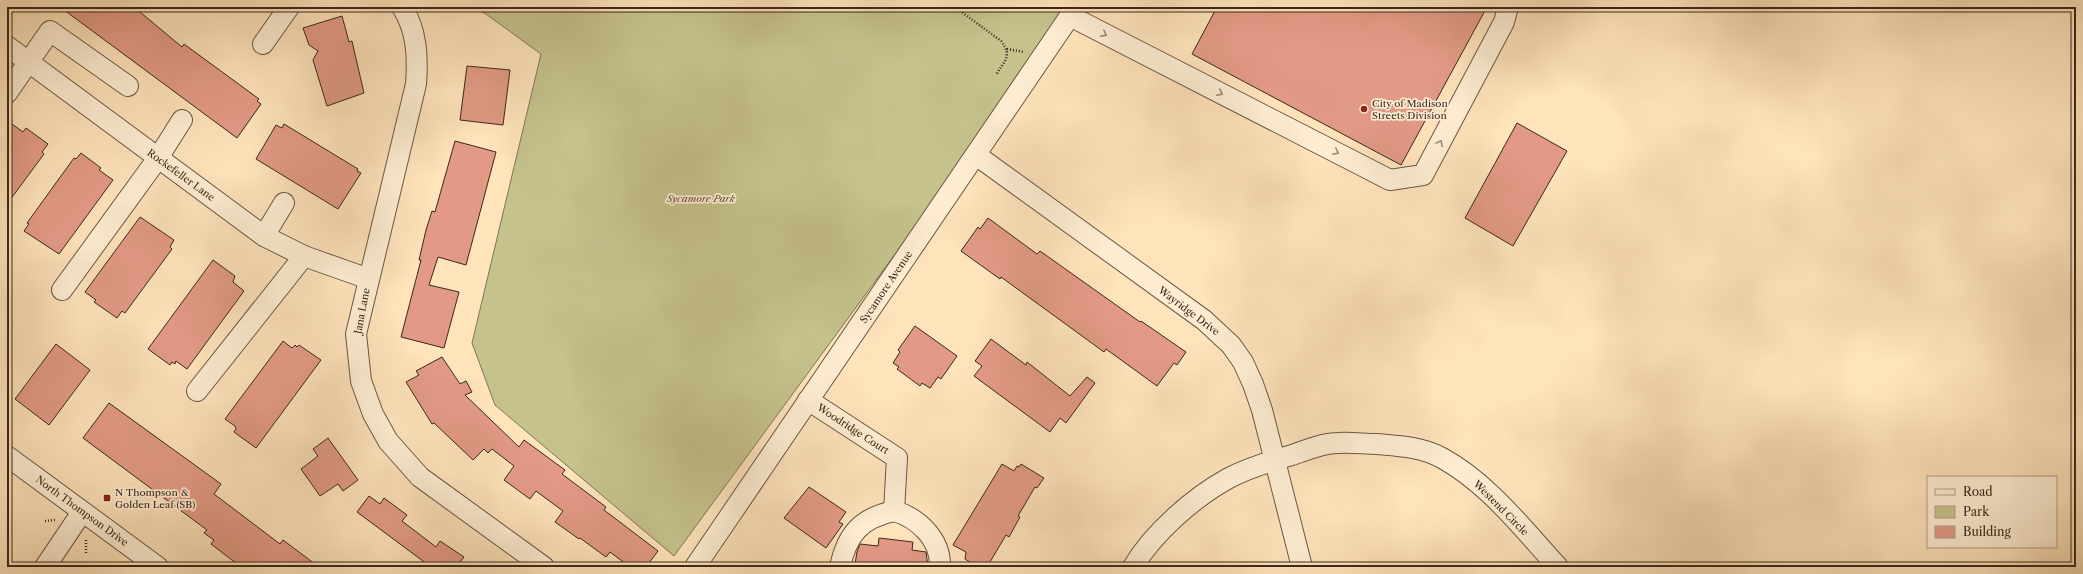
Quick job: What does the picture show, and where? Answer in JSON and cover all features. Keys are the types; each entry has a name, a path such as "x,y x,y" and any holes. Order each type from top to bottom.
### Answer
{"street":[{"path":"263,44 288,7"},
{"name":"Jana Lane","path":"402,7 414,36 418,61 416,84 356,334 361,381 373,414 388,441 420,477 544,567"},
{"path":"1073,12 1390,180 1423,175 1504,22 1508,7"},
{"name":"Sycamore Avenue","path":"695,567 1073,12"},
{"path":"7,93 50,31 128,86"},
{"name":"Rockefeller Lane","path":"7,46 264,236 304,256 369,279"},
{"path":"62,290 158,158 182,120"},
{"name":"Wayridge Drive","path":"976,155 1218,331 1243,362 1253,384 1262,410 1302,567"},
{"path":"264,236 284,203"},
{"path":"197,391 304,256"},
{"name":"Woodridge Court","path":"808,400 897,458 894,511"},
{"name":"Westend Circle","path":"1133,567 1141,552 1192,504 1230,478 1274,460 1337,442 1404,446 1424,450 1442,458 1476,482 1497,501 1558,567"},
{"name":"North Thompson Drive","path":"7,456 158,567"},
{"path":"840,567 851,536 864,522 879,514 894,511 905,514 917,520 931,536 937,547 940,567"},
{"path":"45,567 82,512"}],"path":[{"path":"955,7 1001,41 1007,48 1008,56 996,75"},
{"path":"45,521 59,520"},
{"path":"86,539 86,553"}],"green space":[{"name":"Sycamore Park","path":"472,7 1076,7 674,556 495,405 472,343 541,54 486,14"}],"building":[{"path":"60,7 134,7 182,47 184,44 259,99 257,101 261,104 237,138"},
{"name":"City of Madison Streets Division","path":"1217,7 1487,7 1401,165 1192,54"},
{"path":"342,16 349,42 352,41 364,93 327,106 313,60 318,51 309,45 303,28"},
{"path":"467,66 510,70 503,125 460,120"},
{"path":"1517,123 1567,151 1513,246 1465,218"},
{"path":"12,124 23,132 26,128 48,144 42,152 44,154 7,204 7,131"},
{"path":"284,124 358,169 357,171 361,173 338,209 256,159 276,125 282,128"},
{"path":"455,141 496,152 466,265 438,257 429,285 459,292 444,348 401,337 421,260 419,260 426,230 432,211 435,212"},
{"path":"81,153 101,168 99,170 113,180 59,254 24,231 29,224 27,223 74,158 76,159"},
{"path":"140,217 174,240 170,247 172,249 125,313 122,311 117,318 94,302 96,300 85,292"},
{"path":"988,218 1037,254 1040,251 1140,322 1141,321 1186,352 1177,365 1174,363 1157,386 1106,349 1104,352 1001,277 1000,279 961,251 978,227 980,229"},
{"path":"213,260 235,276 233,282 244,291 187,369 176,361 175,364 172,362 170,365 148,349"},
{"path":"915,326 957,356 941,379 938,377 930,388 922,383 920,386 897,369 899,367 893,363 900,352 898,350"},
{"path":"991,339 1026,365 1027,362 1070,396 1087,377 1095,383 1066,423 1060,418 1050,432 974,376 982,366 975,361"},
{"path":"283,341 292,348 295,345 297,347 299,345 321,360 256,448 234,432 236,429 235,426 225,419"},
{"path":"56,344 90,370 49,425 15,399"},
{"path":"442,357 460,384 466,381 472,392 465,395 519,447 524,440 565,470 562,474 606,507 604,510 658,551 646,567 630,567 610,552 606,557 580,538 579,539 555,522 563,511 536,491 530,499 504,480 514,466 492,449 488,453 484,449 473,460 434,423 432,424 406,382 419,375 416,371"},
{"path":"109,403 221,484 214,494 280,544 283,540 319,567 241,567 211,544 214,540 204,533 207,530 83,438"},
{"path":"328,438 358,480 343,491 338,484 320,496 301,469 318,456 313,449"},
{"path":"1002,464 1014,471 1017,466 1019,467 1021,464 1044,478 1037,488 1035,487 1018,516 1020,517 1009,537 1006,535 987,567 978,567 965,559 966,552 953,545"},
{"path":"809,487 846,512 839,522 843,524 826,548 784,518"},
{"path":"369,496 380,504 384,498 407,515 402,521 436,547 440,541 464,557 456,567 431,567 357,512"},
{"path":"879,538 913,542 912,550 926,552 928,567 871,567 855,564 860,544 878,546"}],"place":[{"name":"City of Madison Streets Division","path":"1364,109"},
{"name":"N Thompson & Golden Leaf (SB)","path":"107,498"}]}
